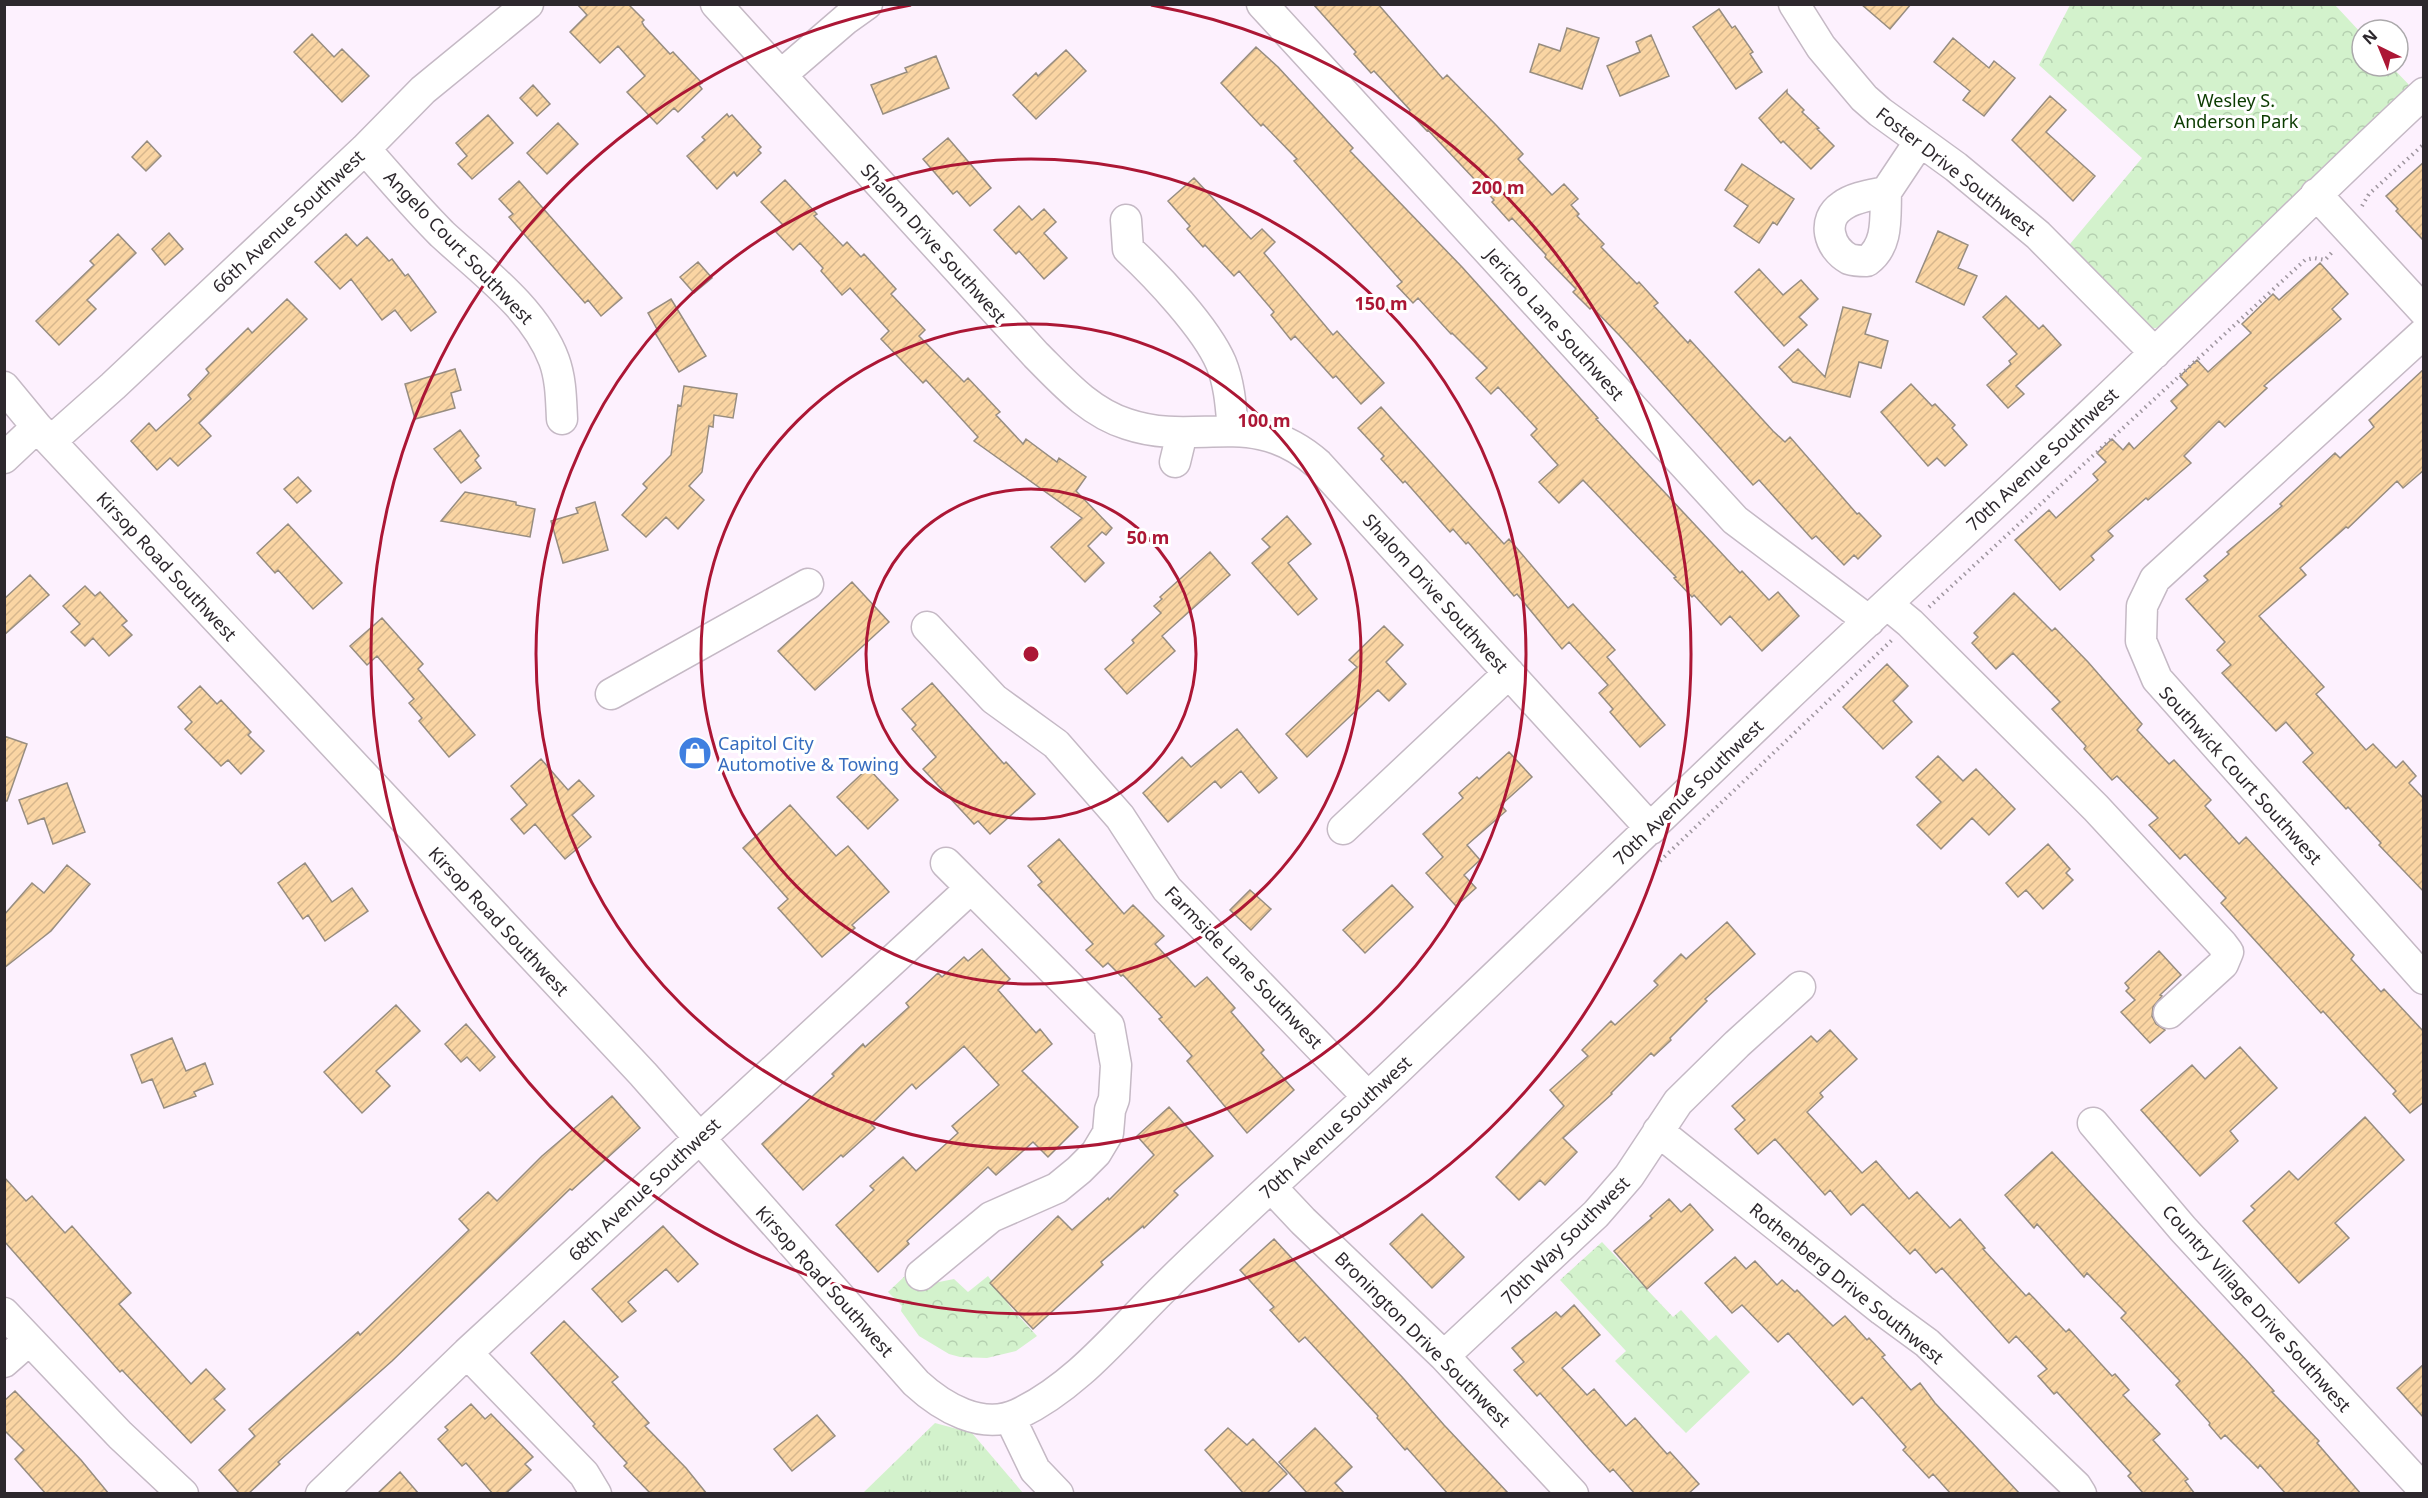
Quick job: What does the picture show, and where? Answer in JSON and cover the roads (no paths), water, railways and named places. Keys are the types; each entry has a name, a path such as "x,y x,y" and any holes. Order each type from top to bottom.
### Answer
{"street":[{"name":"66th Avenue Southwest","path":"4,458 97,402 364,149 423,90 528,4"},
{"name":"Shalom Drive Southwest","path":"716,4 1036,356 1072,391 1108,416 1127,424 1182,434 1205,431 1265,434 1284,440 1303,451 1318,464 1650,830"},
{"path":"781,75 846,19 867,4"},
{"name":"Jericho Lane Southwest","path":"1262,4 1735,520 1878,613 1911,623 2096,808 2222,944 2228,952 2223,964 2169,1013"},
{"name":"Foster Drive Southwest","path":"1794,4 1821,47 1864,98 1956,167 2037,235 2155,353"},
{"name":"70th Avenue Southwest","path":"1010,1418 1054,1394 1072,1379 1166,1286 2155,353 2316,194 2424,93"},
{"path":"1886,192 1920,141"},
{"name":"Angelo Court Southwest","path":"364,149 440,232 498,285 540,332 561,387 562,419"},
{"path":"2316,194 2356,222 2424,311"},
{"path":"1126,220 1128,249 1149,269 1187,313 1221,364 1230,397 1233,431"},
{"name":"Southwick Court Southwest","path":"2424,333 2155,579 2142,606 2141,641 2157,679 2424,979"},
{"name":"Kirsop Road Southwest","path":"4,387 44,434 643,1074 916,1383 937,1402 961,1414 980,1419 1010,1418"},
{"path":"1175,462 1182,434"},
{"path":"611,694 808,584"},
{"name":"Farmside Lane Southwest","path":"927,627 994,699 1056,744 1120,817 1167,889 1368,1097"},
{"path":"1343,829 1509,673"},
{"path":"921,1275 991,1217 1057,1188 1096,1153 1108,1133 1110,1110 1114,1099 1116,1065 1109,1026 946,863"},
{"name":"68th Avenue Southwest","path":"321,1494 467,1353 971,888"},
{"name":"70th Way Southwest","path":"1444,1356 1596,1214 1629,1176 1678,1102 1800,987"},
{"name":"Country Village Drive Southwest","path":"2093,1123 2183,1229 2424,1490"},
{"name":"Rothenberg Drive Southwest","path":"1658,1131 1882,1311 1927,1343 2076,1486 2081,1494"},
{"name":"Bronington Drive Southwest","path":"1271,1187 1303,1221 1444,1356 1573,1494"},
{"path":"4,1313 120,1435 183,1494"},
{"path":"4,1362 29,1340"},
{"path":"467,1353 584,1474 596,1494"},
{"path":"1010,1418 1035,1470 1058,1494"}],"place":[{"name":"Capitol City Automotive & Towing","path":"695,753"}],"park label":[{"name":"Wesley S. Anderson Park","path":"2236,110"}]}
